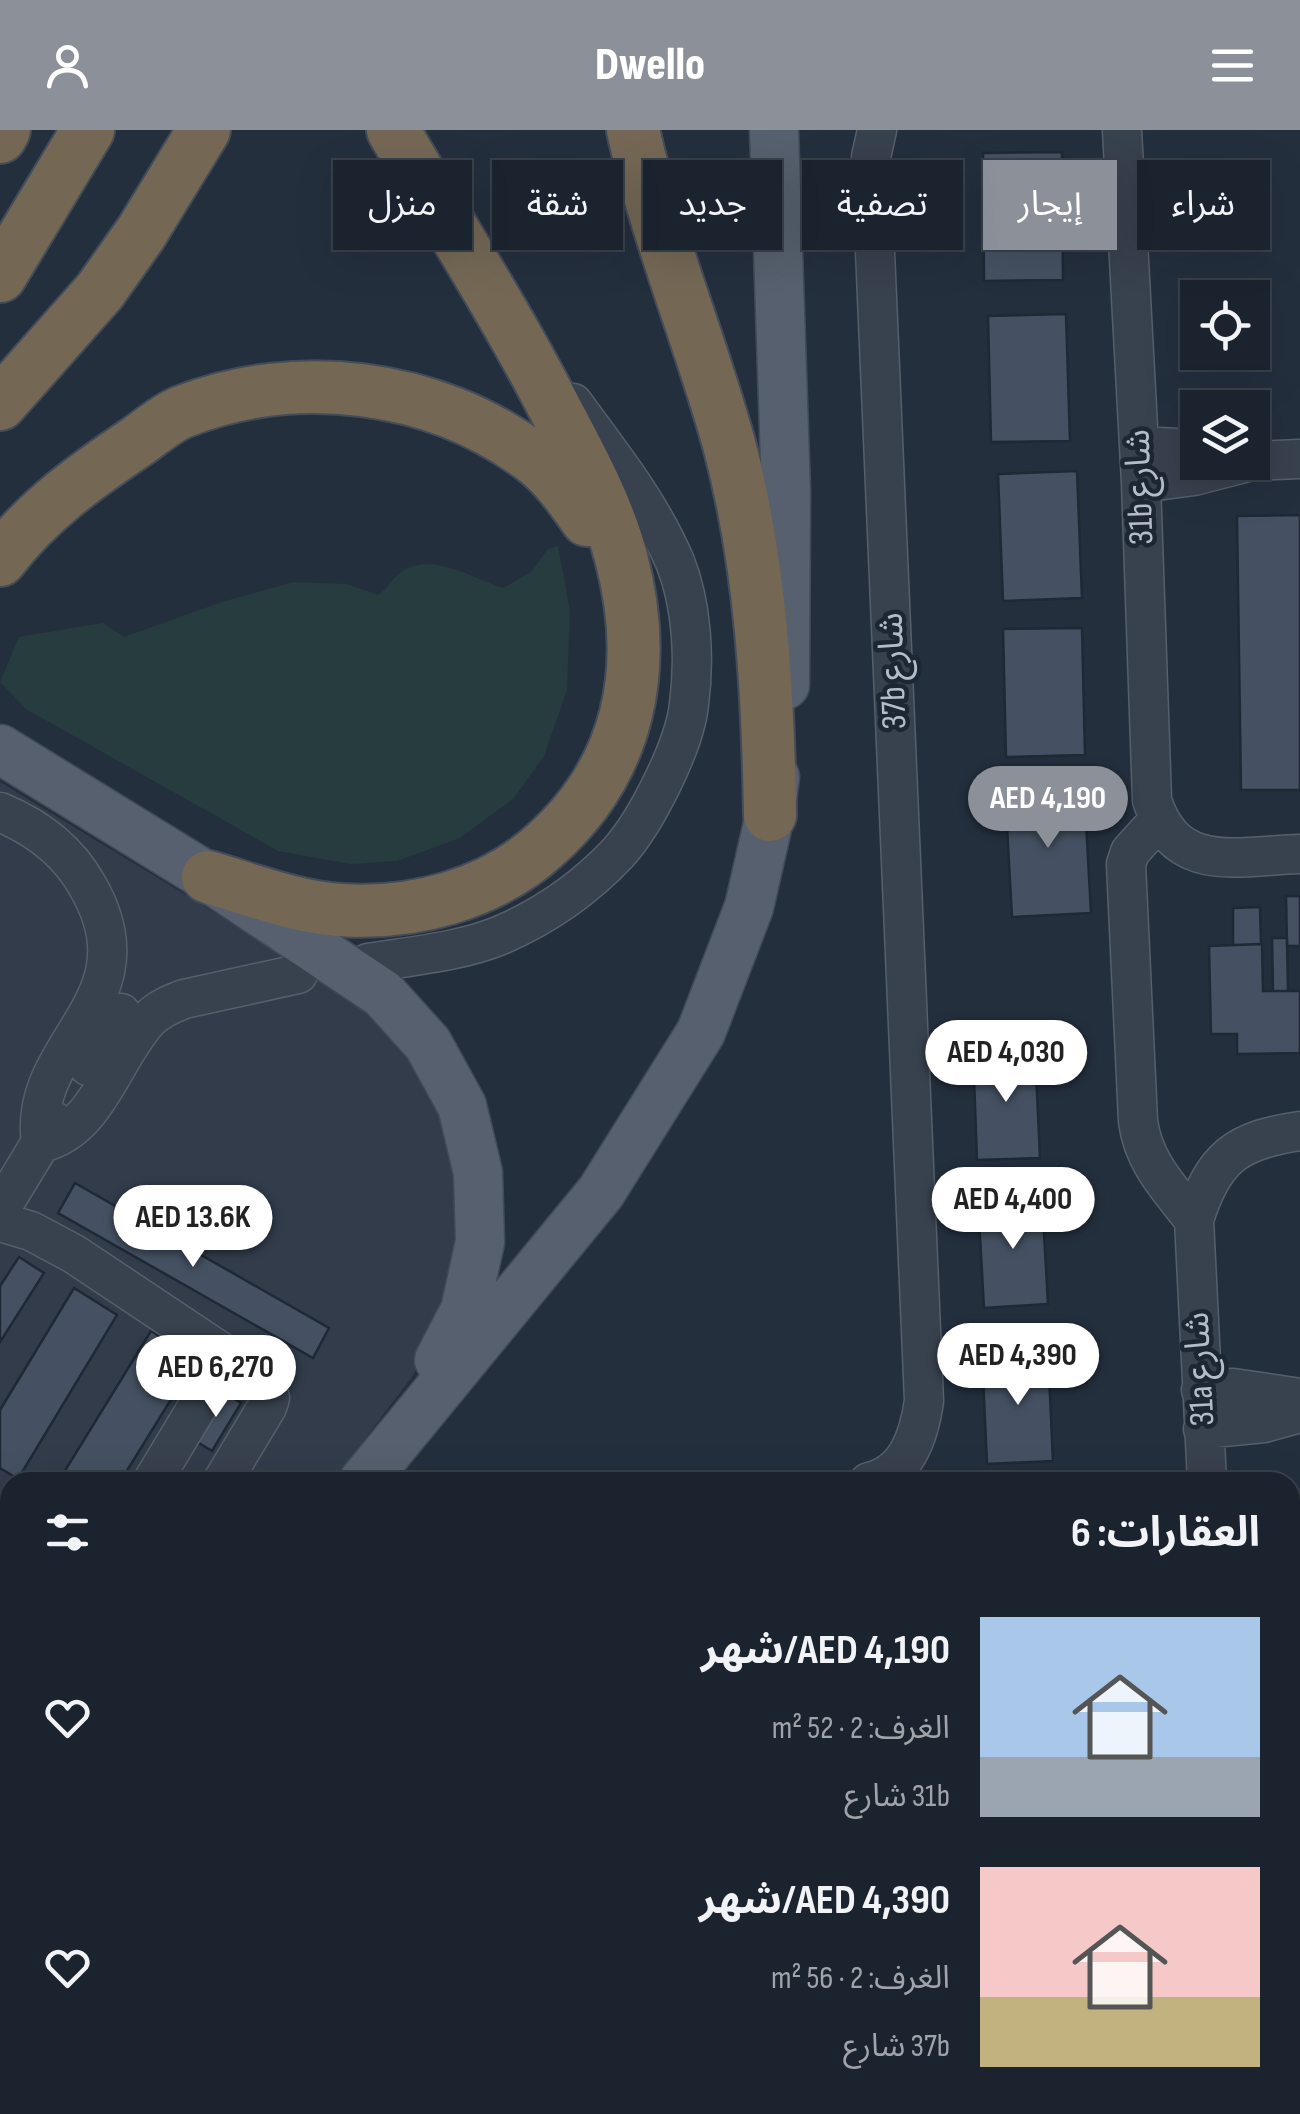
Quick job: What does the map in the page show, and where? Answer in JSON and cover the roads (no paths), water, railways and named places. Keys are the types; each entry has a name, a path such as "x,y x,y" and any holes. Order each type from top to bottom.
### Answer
{"highway":[{"path":"0,137 4,130"},
{"path":"0,276 88,130"},
{"path":"0,403 162,130"},
{"path":"0,403 100,291 204,130"},
{"path":"208,876 287,900 338,910 434,902 480,888 528,861 568,824 601,780 623,730 634,676 634,622 621,554 594,489 500,304 393,130"},
{"path":"633,130 745,510 768,707 770,815"},
{"path":"0,560 21,533 71,487 180,412 246,394 315,387 384,392 437,405 488,428 535,458 568,493 595,533 634,622"}],"main road":[{"path":"371,1472 601,1192 702,1032 749,907 770,815 786,680 787,586 774,130"},
{"path":"0,749 208,876 382,994 428,1044 462,1106 478,1173 480,1242 465,1310 401,1432"}],"street":[{"name":"31b شارع","path":"1122,130 1140,464 1151,789 1164,830"},
{"name":"37b شارع","path":"874,144 924,1402 920,1428 908,1454 888,1472"},
{"path":"368,963 428,954 498,936 563,902 620,851 662,786 689,707 691,633 676,565 644,500 500,304"},
{"path":"1140,464 1180,454"},
{"path":"1270,460 1300,459"},
{"path":"1140,464 1180,473"},
{"path":"0,812 49,840 76,866 94,897 106,930 104,980 121,1012 80,1120 57,1139 42,1142"},
{"path":"1194,1238 1151,1164 1140,1136 1126,864 1130,852 1164,830 1186,850 1206,856 1300,854"},
{"path":"0,1210 42,1142 42,1095 121,1012 166,1006 298,974"},
{"path":"1194,1238 1205,1184 1230,1155 1263,1136 1300,1131"},
{"path":"0,1222 48,1239 263,1380 270,1398 228,1472"},
{"name":"31a شارع","path":"1194,1238 1206,1472"},
{"path":"158,1472 228,1356"},
{"path":"1201,1390 1262,1391 1300,1398"},
{"path":"1203,1429 1264,1422 1300,1413"}]}
